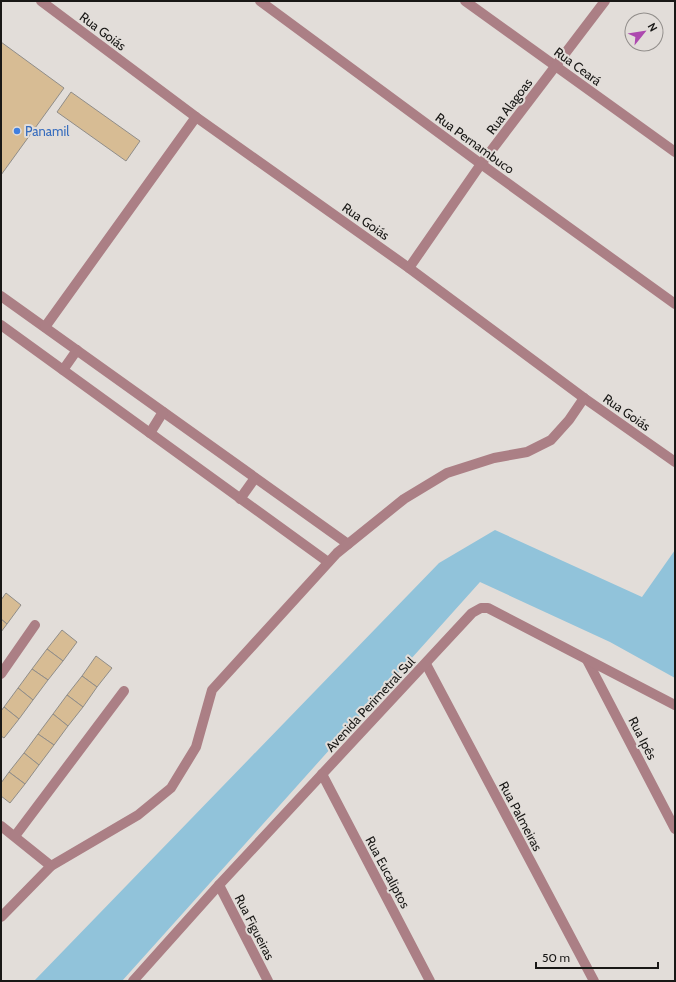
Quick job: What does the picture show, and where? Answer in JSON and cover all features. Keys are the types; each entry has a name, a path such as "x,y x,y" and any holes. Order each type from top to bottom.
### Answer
{"street":[{"name":"Rua Goiás","path":"41,1 196,117 409,268 584,398 675,462"},
{"name":"Rua Pernambuco","path":"260,1 481,164 675,304"},
{"name":"Rua Ceará","path":"465,1 675,152"},
{"name":"Rua Alagoas","path":"409,268 481,164 605,1"},
{"path":"45,327 196,117"},
{"path":"1,296 348,544"},
{"path":"1,324 328,562"},
{"path":"63,370 77,350"},
{"path":"1,917 51,866 138,815 171,788 196,747 212,690 328,562 348,544 404,499 447,473 494,458 528,452 551,440 569,420 584,398"},
{"path":"150,433 163,412"},
{"path":"240,499 255,478"},
{"name":"Avenida Perimetral Sul","path":"134,981 219,885 322,774 472,613 481,608 488,608 675,705"},
{"path":"1,674 35,624"},
{"name":"Rua Ipês","path":"588,660 675,829"},
{"name":"Rua Palmeiras","path":"426,664 594,981"},
{"path":"15,836 124,690"},
{"name":"Rua Eucaliptos","path":"322,774 430,981"},
{"path":"1,826 51,866"},
{"name":"Rua Figueiras","path":"219,885 268,981"}],"water":[{"path":"495,530 642,597 675,550 675,678 610,642 480,582 122,981 34,981 439,563"}],"building":[{"name":"Panamil","path":"1,42 64,88 1,175"},
{"path":"71,92 140,141 126,161 57,112"},
{"path":"6,593 21,605 7,624 1,619 1,600"},
{"path":"1,619 7,624 1,632"},
{"path":"62,630 77,642 63,661 47,649"},
{"path":"47,649 63,661 48,680 32,669"},
{"path":"96,656 112,668 97,687 82,676"},
{"path":"32,669 48,680 33,700 18,688"},
{"path":"82,676 97,687 83,707 67,695"},
{"path":"18,688 33,700 19,719 4,707"},
{"path":"67,695 83,707 68,726 53,714"},
{"path":"4,707 19,719 4,738 1,736 1,711"},
{"path":"53,714 68,726 54,745 38,734"},
{"path":"38,734 54,745 39,765 24,753"},
{"path":"24,753 39,765 25,784 9,772"},
{"path":"9,772 25,784 10,803 1,796 1,783"}],"place":[{"name":"Panamil","path":"17,131"}]}
